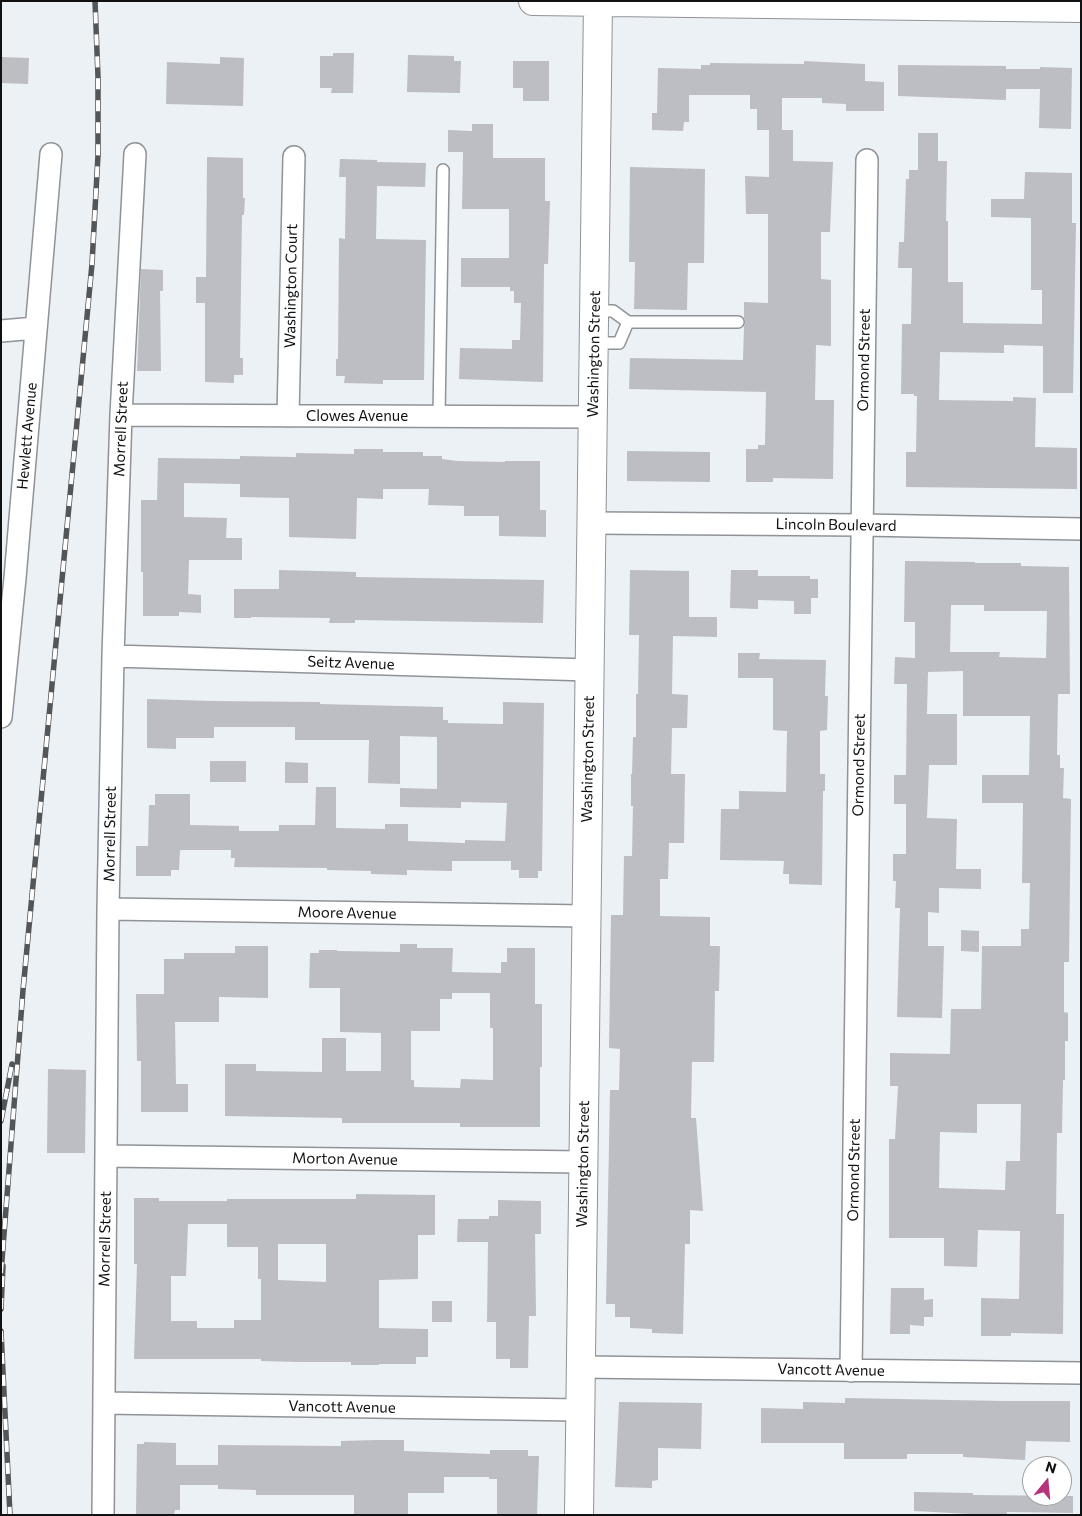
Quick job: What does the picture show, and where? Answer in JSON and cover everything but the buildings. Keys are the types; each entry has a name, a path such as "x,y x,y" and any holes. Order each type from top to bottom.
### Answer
{"main road":[{"path":"532,1 1081,8"},
{"name":"Washington Street","path":"579,1515 598,2"}],"street":[{"name":"Hewlett Avenue","path":"1,717 8,578 36,328 51,154"},
{"name":"Morrell Street","path":"103,1515 108,909 113,656 121,415 135,154"},
{"name":"Washington Court","path":"288,416 294,157"},
{"name":"Ormond Street","path":"851,1371 867,160"},
{"path":"1,330 36,328"},
{"name":"Clowes Avenue","path":"121,415 593,417"},
{"name":"Lincoln Boulevard","path":"591,523 1081,529"},
{"name":"Seitz Avenue","path":"113,656 590,670"},
{"name":"Moore Avenue","path":"108,909 587,916"},
{"name":"Morton Avenue","path":"106,1156 583,1162"},
{"name":"Vancott Avenue","path":"581,1367 1081,1373"},
{"name":"Vancott Avenue","path":"104,1403 580,1410"}],"lane":[{"path":"439,416 443,170"},
{"path":"594,311 613,311 628,322 738,322"},
{"path":"594,343 619,343 628,322"}],"railway":[{"path":"1,1273 23,990 92,264 98,155 98,77 95,1"},
{"path":"1,1121 12,1064"},
{"path":"1,1309 3,1266"},
{"path":"1,1331 10,1515"}]}
